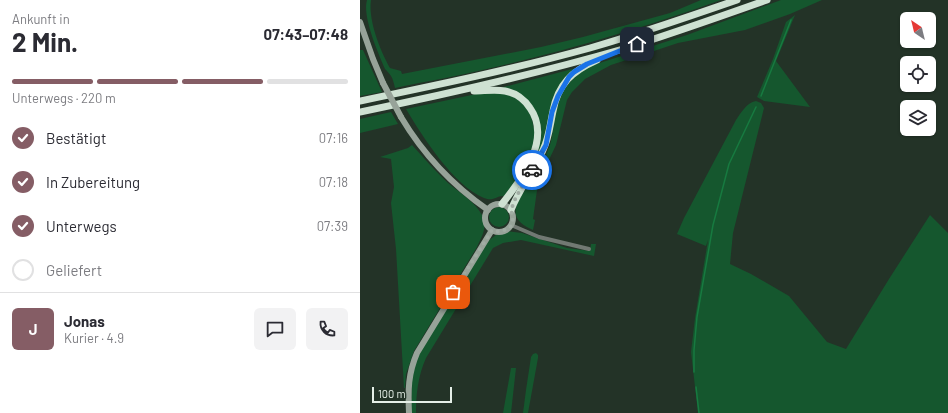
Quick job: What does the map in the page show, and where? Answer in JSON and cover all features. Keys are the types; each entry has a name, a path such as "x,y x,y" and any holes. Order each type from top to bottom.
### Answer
{"highway":[{"path":"360,101 466,80 591,48 671,23 737,0"},
{"path":"360,112 462,91 623,49 767,0"},
{"path":"511,210 516,197 546,145 554,104 564,84 574,72 581,67 623,49"},
{"path":"462,91 497,90 513,93 524,100 536,120 538,135 535,149 530,161 502,204"}],"main road":[{"path":"360,22 370,52 383,83 401,117 417,142 448,178 471,198 488,210"},
{"path":"502,204 509,207 511,210 513,218 512,225 509,228 500,232 489,228 485,221 488,210 494,205 502,204"},
{"path":"409,413 408,383 411,367 417,353 492,230"}],"street":[{"path":"512,225 539,237 589,249"}],"green space":[{"path":"367,0 371,0 371,17 373,26 386,61 390,68 401,71 402,74 541,47 670,13 701,0 721,0 636,29 549,54 479,71 395,88 392,77 385,69 369,25 366,7"},
{"path":"781,0 822,0 790,14 745,30 678,43 611,65 585,79 572,92 567,100 556,145 538,183 533,230 518,220 516,217 517,203 545,157 551,141 560,98 563,91 579,73 587,67 687,35"},
{"path":"795,15 776,61 810,107 764,101 757,97 773,59 786,22"},
{"path":"360,50 363,50 382,92 360,96"},
{"path":"576,68 563,81 545,141 529,171 541,136 540,124 534,110 500,88"},
{"path":"481,93 506,94 517,99 526,107 532,118 535,136 530,154 514,183 504,196 499,196 493,199 484,198 473,192 450,172 430,146 406,109"},
{"path":"756,101 761,103 764,108 733,233 730,264 751,274 789,296 827,342 846,349 930,215 948,233 948,413 698,413 691,352 708,240 706,246 677,234 736,120 749,104"},
{"path":"391,112 398,124 360,133 360,119"},
{"path":"412,145 448,183 479,210 484,219 484,227 477,247 414,351 406,374 404,388 396,249 391,203 394,187 391,159 380,157 408,148"},
{"path":"499,207 506,210 509,217 506,224 499,227 492,224 489,217 492,210"},
{"path":"507,231 522,233 567,248 590,251 591,244 596,244 594,256 521,240 503,243 493,248 426,358 418,385 416,413 411,413 412,374 419,353 488,241 496,235"},
{"path":"536,353 538,358 528,413 523,413 531,357"},
{"path":"511,368 516,368 511,413 503,413"}],"waterway":[{"path":"761,96 791,20"},
{"path":"694,372 697,317 713,225 729,164 756,107"},
{"path":"696,387 699,413"}],"way so far":[{"path":"453,292 492,230 496,232 505,231 512,225 513,214 511,210 516,197 532,170"}],"route":[{"path":"532,170 546,145 554,104 560,90 569,77 587,64 637,44"}]}
